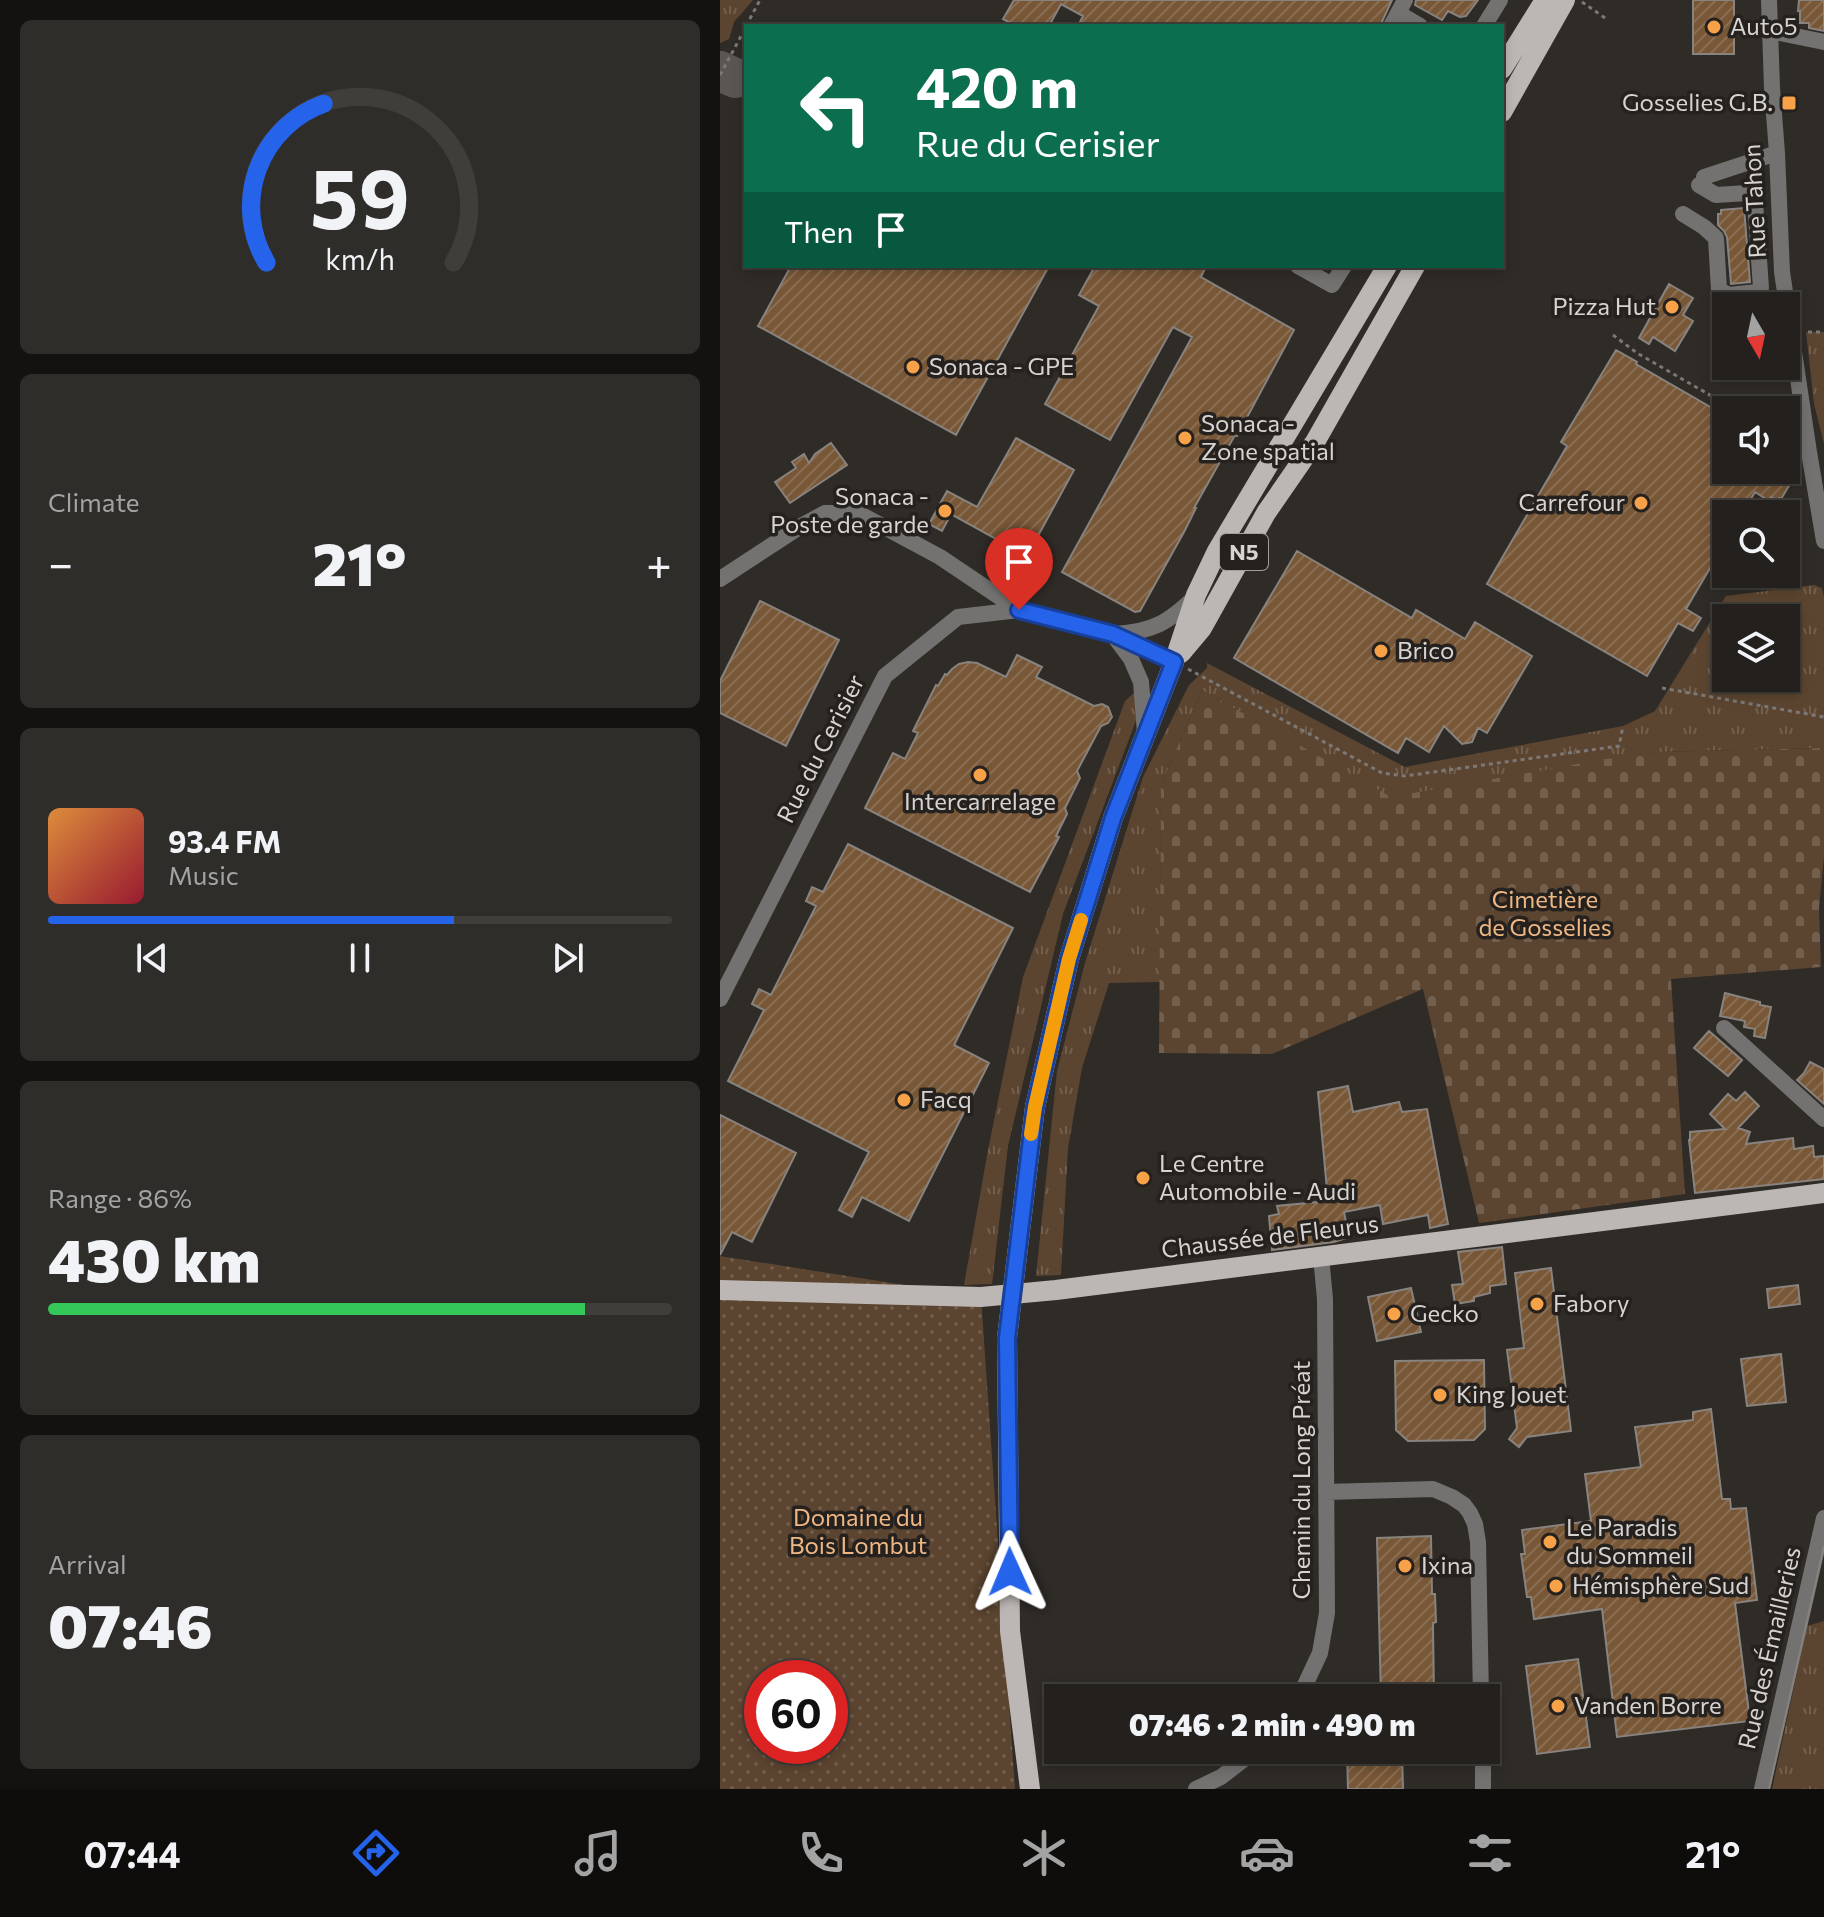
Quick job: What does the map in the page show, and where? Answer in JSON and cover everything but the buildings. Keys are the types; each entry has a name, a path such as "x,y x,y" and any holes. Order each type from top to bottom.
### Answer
{"main road":[{"path":"1504,66 1545,0"},
{"path":"1504,108 1565,0"},
{"name":"N5","path":"1033,1787 1010,1631 1007,1338 1035,1107 1069,959 1113,818 1174,662 1196,595 1217,551 1386,268"},
{"name":"N5","path":"1174,662 1202,628 1266,513 1315,442 1414,268"},
{"name":"Chaussée de Fleurus","path":"720,1290 981,1297 1824,1193"}],"street":[{"path":"1485,24 1500,0"},
{"name":"Rue Tahon","path":"1769,0 1782,272 1821,504 1824,541"},
{"path":"1398,13 1417,24"},
{"path":"1770,31 1824,42"},
{"path":"1683,214 1716,238 1719,290 1729,295 1757,292 1761,288 1755,202 1747,193 1716,195 1702,181 1777,153"},
{"path":"1302,268 1332,285 1343,268"},
{"path":"720,579 825,513 858,513 940,557 1019,610"},
{"path":"1113,634 1151,629 1174,616 1196,595"},
{"name":"Rue du Cerisier","path":"720,999 885,676 958,617 1019,610 1113,634 1174,662"},
{"path":"1113,634 1131,659 1141,682 1146,734"},
{"path":"1724,1028 1824,1119"},
{"name":"Chemin du Long Préat","path":"1306,1684 1320,1653 1327,1613 1325,1299 1321,1256"},
{"path":"1326,1492 1433,1489 1464,1505 1475,1524 1478,1542 1481,1684"},
{"name":"Rue des Émailleries","path":"1762,1789 1824,1518"},
{"path":"1196,1789 1221,1777 1238,1764"},
{"path":"1483,1764 1483,1789"}],"path":[{"path":"747,24 760,0"},
{"path":"1579,0 1608,20"},
{"path":"720,75 744,30"},
{"path":"1613,335 1637,353 1712,396"},
{"path":"1174,662 1382,773 1405,776 1619,746 1623,726"},
{"path":"1662,688 1824,717"}],"green space":[{"path":"720,0 753,0 734,22 729,39 720,43"},
{"path":"1806,332 1824,332 1824,444 1814,404"},
{"path":"1814,585 1822,588 1824,748 1657,752 1391,798 1202,690 1161,785 1160,982 1109,983 1082,1068 1068,1148 1061,1275 1036,1276 1057,1071 1085,963 1143,777 1189,685 1207,668 1207,663 1405,767 1623,726 1655,711 1712,619 1712,692 1800,692 1800,604 1721,604 1726,596"},
{"name":"Cimetière de Gosselies","path":"1202,690 1391,797 1657,752 1824,748 1824,856 1819,908 1821,967 1671,979 1685,1194 1479,1223 1423,989 1272,1054 1159,1053 1161,785"},
{"path":"1135,692 1143,702 1063,914 1008,1146 992,1284 964,1285 1023,977 1125,701"},
{"name":"Domaine du Bois Lombut","path":"720,1256 981,1297 1015,1789 720,1789"},
{"path":"1824,1621 1824,1789 1772,1789 1807,1626"}],"taxiway":[{"path":"720,71 735,78"}],"tram line":[{"path":"1769,1789 1824,1546"}],"slow traffic":[{"path":"1031,1134 1069,959 1081,920"}],"place":[{"name":"Auto5","path":"1714,27"},
{"name":"Gosselies G.B.","path":"1789,103"},
{"name":"Pizza Hut","path":"1672,307"},
{"name":"Sonaca - GPE","path":"913,367"},
{"name":"Sonaca - Zone spatial","path":"1185,438"},
{"name":"Carrefour","path":"1641,503"},
{"name":"Sonaca - Poste de garde","path":"945,511"},
{"name":"Brico","path":"1381,651"},
{"name":"Intercarrelage","path":"980,775"},
{"name":"Facq","path":"904,1100"},
{"name":"Le Centre Automobile - Audi","path":"1143,1178"},
{"name":"Fabory","path":"1537,1304"},
{"name":"Gecko","path":"1394,1314"},
{"name":"King Jouet","path":"1440,1395"},
{"name":"Le Paradis du Sommeil","path":"1550,1542"},
{"name":"Ixina","path":"1405,1566"},
{"name":"Hémisphère Sud","path":"1556,1586"},
{"name":"Vanden Borre","path":"1558,1706"}],"route":[{"path":"1010,1572 1007,1338 1035,1107 1069,959 1113,818 1174,662 1113,634 1019,610"}]}
